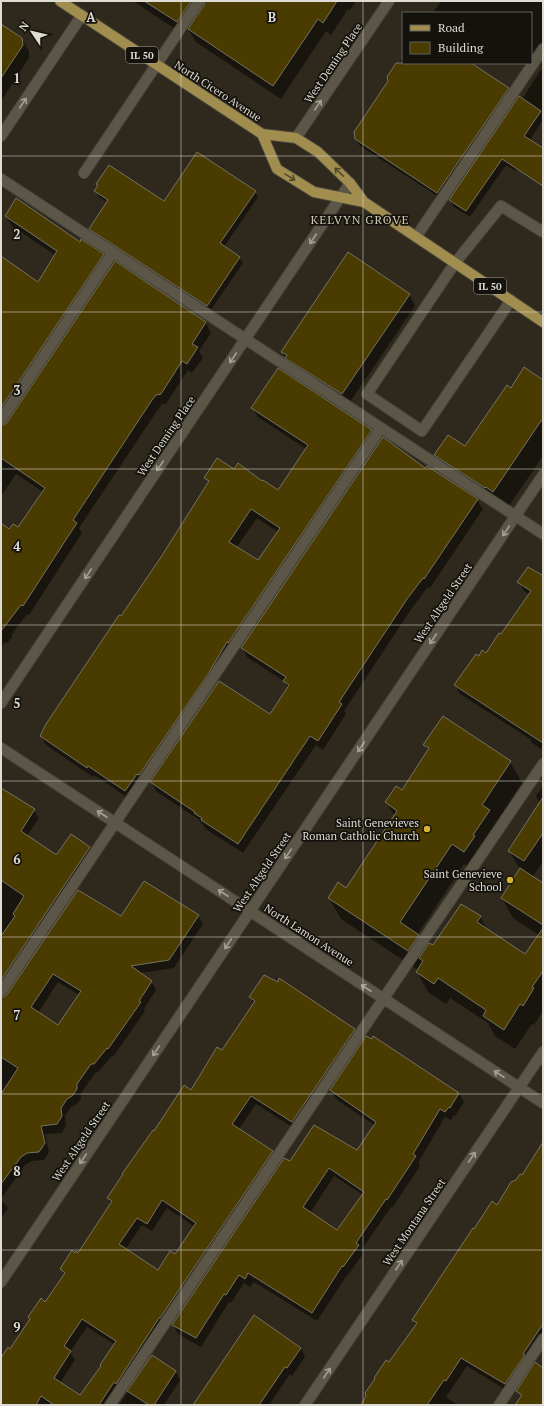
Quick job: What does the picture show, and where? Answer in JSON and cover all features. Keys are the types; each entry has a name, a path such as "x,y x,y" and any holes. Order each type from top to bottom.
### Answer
{"main road":[{"name":"North Cicero Avenue","path":"60,1 262,134 296,138 318,152 350,183 364,202 543,322"},
{"name":"North Cicero Avenue","path":"262,134 277,169 314,192 364,202"}],"street":[{"path":"84,173 199,1"},
{"name":"West Deming Place","path":"296,138 389,1"},
{"path":"1,136 82,16"},
{"path":"416,237 543,49"},
{"path":"1,179 543,534"},
{"name":"West Deming Place","path":"1,703 350,183"},
{"path":"511,300 422,431 367,394 455,263 501,206 543,232"},
{"path":"1,420 114,252"},
{"path":"1,992 381,428"},
{"name":"West Altgeld Street","path":"1,1282 543,475"},
{"name":"North Lamon Avenue","path":"1,748 543,1103"},
{"path":"110,1405 383,998 543,764"},
{"name":"West Montana Street","path":"305,1405 543,1052"},
{"path":"499,1405 543,1339"}],"building":[{"path":"144,1 191,1 177,22"},
{"path":"205,1 337,1 323,23 318,19 273,86 188,29 204,5"},
{"path":"1,24 22,38 23,45 1,78"},
{"path":"396,63 473,64 509,88 437,193 355,139 354,132 388,81 387,77"},
{"path":"519,96 541,111 524,136 543,148 543,186 502,159 466,211 449,200"},
{"path":"197,152 256,191 220,243 240,257 207,306 89,229 108,200 94,191 98,185 96,184 109,165 164,201"},
{"path":"16,198 80,242 81,239 104,254 1,408 1,256 38,282 57,251 5,216"},
{"path":"348,252 410,294 342,394 285,358 287,355 281,352"},
{"path":"115,261 206,322 192,344 198,347 187,364 182,361 161,394 156,395 152,400 73,520 77,523 23,606 21,605 1,631 1,523 9,529 13,524 18,527 45,488 1,458 1,426 6,424"},
{"path":"524,367 543,380 543,418 493,492 434,455 448,435 465,446 507,385 511,388"},
{"path":"278,368 372,430 228,643 227,642 208,674 139,775 137,774 125,791 88,766 87,768 40,736 46,724 119,615 121,616 161,557 209,481 204,478 217,458 234,469 238,463 262,481 263,480 278,490 308,445 251,408","holes":["251,509 280,528 258,560 229,542"]},
{"path":"383,437 425,468 427,466 478,499 424,579 423,578 407,599 339,702 342,704 318,741 310,736 238,844 201,820 202,818 194,813 195,812 150,782 219,681 270,714 289,685 283,681 286,677 241,648"},
{"path":"528,567 542,575 543,574 543,743 454,685 476,654 479,656 482,650 486,653 499,633 501,634 531,591 517,582"},
{"name":"Saint Genevieves Roman Catholic Church","path":"443,716 511,761 482,805 490,810 473,835 475,836 464,852 452,844 400,922 419,935 408,951 328,898 338,882 346,888 397,811 385,802 396,786 402,790 429,748 423,745"},
{"path":"1,788 35,809 21,831 55,854 57,854 71,834 90,847 1,980 1,936 15,916 13,914 24,896 1,880"},
{"path":"543,797 543,833 524,861 508,851"},
{"path":"520,868 543,883 543,925 501,898"},
{"path":"144,881 199,915 169,960 131,966 152,981 139,1001 141,1002 108,1049 107,1048 94,1064 91,1064 77,1084 77,1089 72,1096 67,1099 61,1108 62,1116 57,1124 41,1126 45,1143 39,1152 27,1153 21,1157 1,1184 1,1094 18,1068 1,1057 1,998 6,996 78,890 121,916","holes":["53,974 81,991 58,1025 31,1007"]},
{"path":"461,904 481,916 477,922 525,954 543,928 543,971 532,987 534,988 523,1006 520,1004 504,1030 483,1016 486,1010 438,978 434,984 416,972 423,961 419,958 429,943 433,945"},
{"path":"264,975 278,982 279,978 355,1029 292,1122 251,1096 232,1124 273,1151 159,1318 116,1384 114,1382 99,1405 54,1405 41,1396 36,1405 1,1405 1,1358 8,1347 10,1349 30,1319 28,1317 41,1298 45,1302 65,1273 60,1269 72,1250 75,1253 76,1251 78,1253 112,1201 107,1198 122,1174 153,1130 154,1131 184,1085 191,1090 217,1047 222,1050 255,1001 249,997","holes":["162,1200 196,1223 175,1254 170,1251 158,1270 119,1244 137,1218 147,1224","82,1319 116,1341 100,1365 101,1366 80,1395 54,1378 71,1351 64,1346"]},
{"path":"366,1036 372,1039 373,1036 459,1093 450,1108 449,1107 445,1112 440,1109 413,1154 416,1156 356,1243 359,1245 343,1267 342,1266 312,1313 248,1273 245,1279 239,1275 226,1295 224,1294 196,1338 172,1325 284,1158 290,1161 314,1125 357,1150 376,1122 330,1090","holes":["329,1168 364,1192 337,1230 303,1207"]},
{"path":"543,1142 543,1324 523,1354 525,1355 505,1384 461,1358 446,1381 444,1380 427,1405 361,1405 366,1396 365,1393 386,1360 389,1362 417,1323 412,1320 473,1228 474,1229 492,1201 497,1205 511,1182 516,1180 520,1174 522,1175"},
{"path":"254,1315 301,1348 287,1368 285,1367 259,1405 193,1405"},
{"path":"152,1355 176,1371 154,1405 149,1405 127,1391"},
{"path":"535,1362 543,1368 543,1405 515,1405 522,1395 516,1391"}],"place":[{"name":"Saint Genevieves Roman Catholic Church","path":"427,829"},
{"name":"Saint Genevieve School","path":"510,880"}],"district":[{"name":"KELVYN GROVE","path":"360,219"}]}
